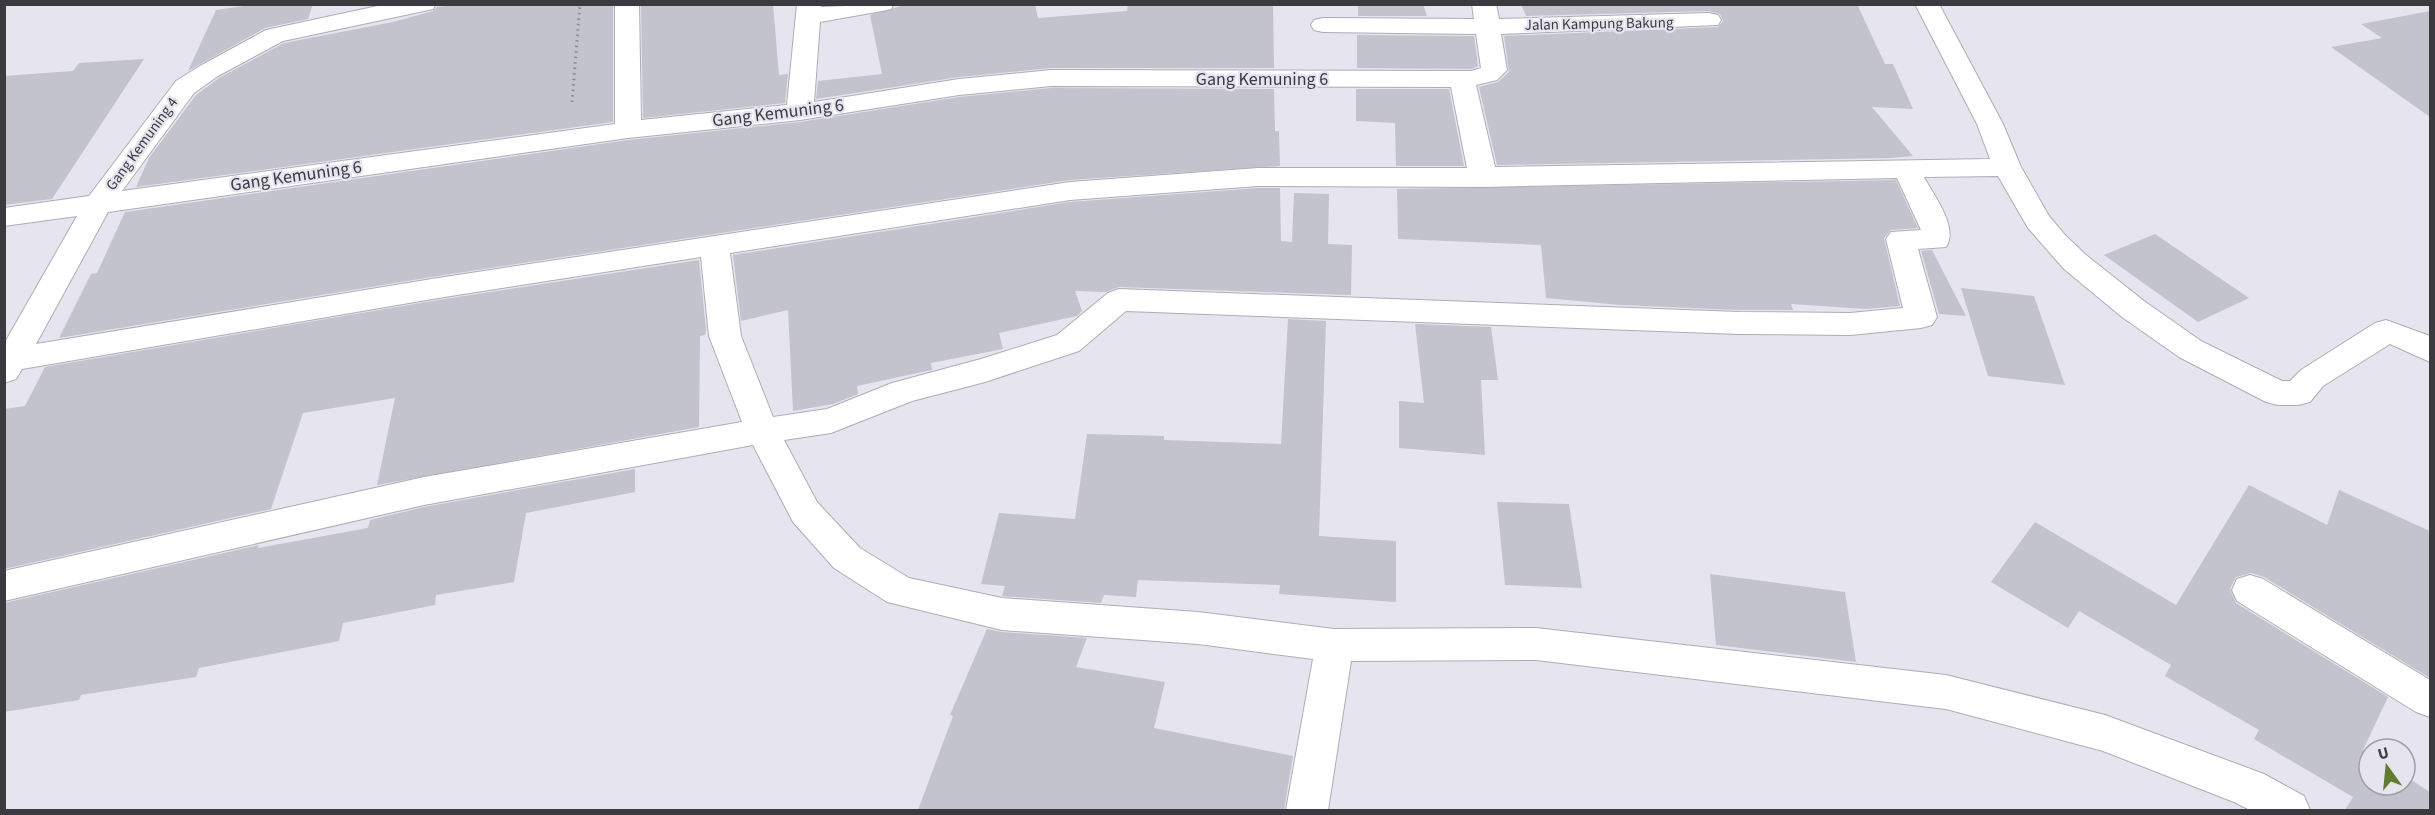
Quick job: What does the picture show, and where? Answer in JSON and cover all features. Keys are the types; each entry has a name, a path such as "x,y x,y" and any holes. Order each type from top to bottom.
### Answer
{"street":[{"name":"Gang Kemuning 4","path":"7,364 98,204 178,95 209,71 275,35 424,4"},
{"path":"627,4 628,130"},
{"path":"800,112 810,10 882,4"},
{"path":"1927,4 1990,124 2007,167 2038,221 2081,268 2190,349 2278,393 2298,393 2312,378 2386,331 2411,339 2430,351"},
{"path":"1483,178 1462,79 1491,74 1494,70 1487,16"},
{"name":"Jalan Kampung Bakung","path":"1323,25 1487,16 1709,20"},
{"name":"Gang Kemuning 6","path":"4,217 628,130 800,112 959,87 1051,78 1462,79"},
{"path":"7,364 438,288 1070,191 1258,177 1483,178 1821,172 1905,167 2007,167"},
{"path":"4,586 424,491 762,431 831,421 904,391 985,370 1068,343 1119,300 1739,323 1850,324 1922,317 1901,239 1936,240 1935,226 1905,167"},
{"path":"715,247 725,336 762,431 805,512 847,558 900,591 1002,614 1198,628 1334,645 1536,644 1946,692 2105,733 2249,788 2289,810"},
{"path":"2250,591 2430,700"},
{"path":"1307,810 1334,645"}],"path":[{"path":"568,138 580,4"}],"building":[{"path":"258,4 313,4 308,19 265,28 188,71 216,10"},
{"path":"463,4 613,4 613,122 136,187 149,158 196,95 219,78 284,43 393,22 433,11 437,7"},
{"path":"641,4 773,4 779,75 788,74 785,103 643,118"},
{"path":"908,4 1035,4 1038,18 1127,11 1128,4 1273,4 1274,68 1051,68 959,77 816,99 818,81 882,74 870,15"},
{"path":"1358,4 1423,4 1427,16 1358,16"},
{"path":"1521,4 1857,4 1885,64 1893,64 1913,109 1872,107 1913,156 1497,165 1479,87 1498,82 1509,72 1504,36 1718,27 1723,21 1720,14 1709,11 1526,16"},
{"path":"2430,11 2430,117 2331,47 2382,38 2361,24"},
{"path":"1357,35 1474,36 1478,66 1471,69 1357,68"},
{"path":"144,59 52,199 4,205 4,76 73,71 79,63"},
{"path":"1051,88 1274,89 1275,131 1279,131 1280,166 1070,180 438,276 59,338 91,274 97,273 125,212 628,140 800,122 959,97"},
{"path":"1356,89 1449,89 1464,166 1396,166 1395,123 1356,121"},
{"path":"1896,180 1918,228 1891,230 1884,238 1900,306 1866,309 1791,304 1793,310 1739,310 1620,305 1546,298 1541,245 1398,239 1397,189"},
{"path":"1280,188 1281,241 1292,242 1294,193 1329,194 1328,244 1352,245 1351,295 1119,287 1106,292 1075,291 1082,311 1077,316 999,333 1003,349 931,363 932,370 857,386 858,394 833,404 793,411 788,310 741,321 733,255 1070,202"},
{"path":"2155,234 2249,298 2198,322 2104,255"},
{"path":"1932,250 1966,316 1939,314 1921,251"},
{"path":"699,260 706,330 705,335 700,336 699,427 377,485 395,398 303,413 271,509 4,569 4,409 25,406 45,367 438,300"},
{"path":"1961,288 2034,296 2065,385 1988,376"},
{"path":"1288,319 1326,321 1319,536 1396,541 1396,602 1279,594 1280,585 1138,580 1136,597 1104,595 1101,603 1002,596 1005,586 981,584 999,513 1075,519 1087,434 1164,436 1164,440 1281,444"},
{"path":"1415,324 1491,327 1498,380 1481,380 1485,455 1399,448 1399,401 1424,403"},
{"path":"635,469 635,492 526,513 514,582 436,595 435,605 343,623 339,641 199,668 196,677 81,695 79,700 4,712 4,603 259,545 258,548 368,528 370,520 424,507"},
{"path":"2249,485 2327,525 2339,490 2430,531 2430,678 2264,577 2251,573 2236,577 2230,589 2236,603 2388,697 2369,737 2357,737 2357,797 2417,797 2417,784 2430,792 2430,810 2345,810 2353,797 2254,739 2259,730 2165,676 2171,665 2079,611 2068,628 1991,582 2035,522 2176,605"},
{"path":"1497,502 1569,504 1582,588 1505,585"},
{"path":"1710,574 1845,592 1856,662 1716,645"},
{"path":"987,629 1087,638 1076,667 1165,682 1154,728 1293,756 1284,810 918,810 953,716 950,715"}]}
